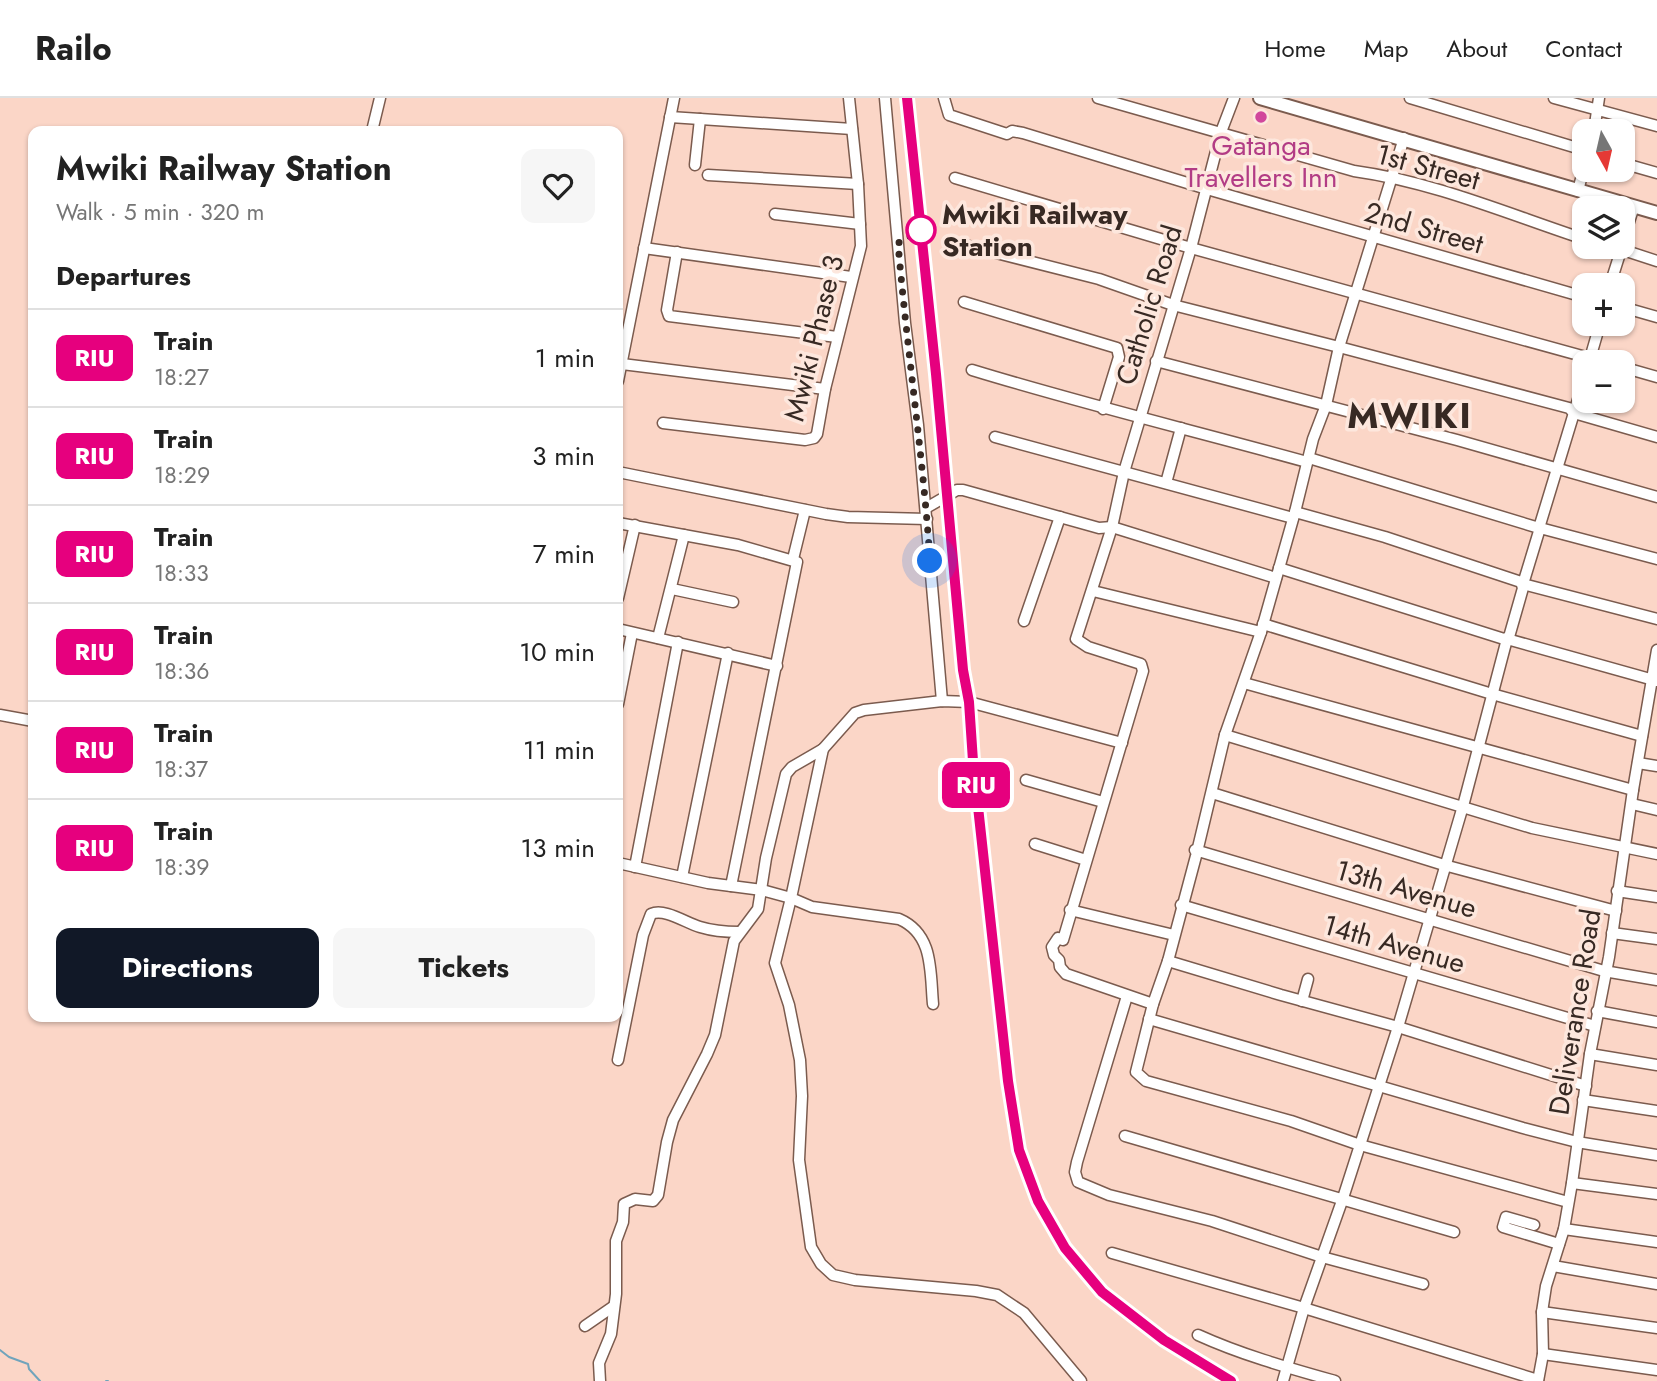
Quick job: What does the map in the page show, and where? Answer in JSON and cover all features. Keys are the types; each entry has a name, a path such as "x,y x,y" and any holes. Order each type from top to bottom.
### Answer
{"main road":[{"path":"1260,98 1597,196"},
{"path":"1635,206 1657,213"}],"street":[{"path":"373,126 380,98"},
{"path":"623,359 674,98"},
{"name":"Mwiki Phase 3","path":"663,424 810,440 817,434 851,277 859,259 858,184 849,98"},
{"path":"885,98 943,701"},
{"name":"2nd Street","path":"944,98 949,115 1007,134 1012,131 1023,133 1206,189 1572,294"},
{"name":"1st Street","path":"1098,98 1354,171 1394,176 1471,199 1572,235"},
{"name":"Catholic Road","path":"1122,743 1143,667 1141,664 1087,647 1076,639 1112,527 1124,472 1191,248 1221,132 1234,98"},
{"path":"1410,98 1572,146"},
{"path":"1554,98 1657,126"},
{"path":"1595,119 1599,98"},
{"path":"670,117 852,129"},
{"path":"695,165 700,119"},
{"path":"1404,138 1339,346 1326,405 1313,439 1262,628 1224,735 1212,793 1136,1072 1140,1079 1291,1121 1360,1145 1568,1202"},
{"path":"1635,167 1657,173"},
{"path":"708,175 858,184"},
{"path":"955,177 1191,248 1572,355"},
{"path":"1578,191 1580,182"},
{"path":"775,214 860,223"},
{"path":"965,245 1099,279 1173,305 1339,346 1572,411"},
{"path":"644,248 851,277"},
{"path":"677,252 667,310 669,316 837,337"},
{"path":"1635,252 1657,261"},
{"path":"964,302 1117,348 1119,357 1103,409"},
{"path":"1635,311 1657,317"},
{"path":"1156,360 1657,497"},
{"path":"623,364 825,389"},
{"path":"972,370 1103,409 1308,460 1539,528 1657,559"},
{"path":"1635,371 1657,377"},
{"path":"1283,1381 1304,1308 1398,1027 1444,865 1464,806 1477,747 1507,639 1574,413 1657,437"},
{"path":"1166,483 1181,428"},
{"path":"995,437 1407,544 1523,585 1657,619"},
{"path":"623,473 848,517 927,519"},
{"path":"926,508 957,490 963,490 1099,528 1112,527 1655,681"},
{"path":"793,559 805,510"},
{"path":"1024,621 1060,517"},
{"path":"623,524 793,559 797,564 731,886"},
{"path":"623,577 635,525"},
{"path":"658,638 684,535"},
{"path":"672,589 733,602"},
{"path":"1093,591 1262,628 1642,736"},
{"path":"623,630 777,666"},
{"path":"623,679 632,633"},
{"path":"635,867 678,642"},
{"name":"Deliverance Road","path":"1538,1381 1543,1354 1542,1312 1546,1286 1563,1229 1572,1183 1590,1054 1616,911 1642,736 1652,717 1657,650"},
{"path":"682,877 728,653"},
{"path":"1244,683 1633,790"},
{"path":"600,1381 598,1363 611,1334 616,1241 624,1204 635,1199 653,1200 658,1195 673,1120 715,1035 734,940 758,909 768,848 786,774 792,767 823,749 855,713 943,701 969,702 1122,743 1063,940 1058,938 1052,947 1062,971 1153,1004"},
{"path":"0,715 28,721"},
{"path":"1224,735 1532,828 1657,854"},
{"path":"823,749 775,964 789,1005 800,1060 802,1096 799,1160 811,1247 821,1264 833,1275 855,1280 998,1295 1024,1313 1081,1381"},
{"path":"1639,763 1657,766"},
{"path":"1026,780 1103,802"},
{"path":"1212,793 1444,865 1616,911"},
{"path":"1632,804 1657,810"},
{"path":"1035,844 1086,860"},
{"name":"13th Avenue","path":"1195,850 1604,971 1657,980"},
{"path":"623,864 762,890 812,907 899,919 912,925 925,943 929,954 933,1004"},
{"path":"1617,891 1657,897"},
{"name":"14th Avenue","path":"1181,905 1595,1026"},
{"path":"1070,910 1174,936"},
{"path":"618,1060 643,935 651,914 663,913 721,932 740,932"},
{"path":"1612,933 1657,939"},
{"path":"1168,961 1398,1027 1586,1086"},
{"path":"1302,1001 1308,979"},
{"path":"1128,996 1077,1161 1075,1172 1079,1182 1110,1195 1212,1221 1322,1257 1423,1284"},
{"path":"1597,1011 1657,1022"},
{"path":"1149,1019 1577,1142 1657,1155"},
{"path":"1590,1054 1657,1065"},
{"path":"1583,1100 1657,1111"},
{"path":"1125,1136 1454,1232"},
{"path":"1572,1183 1657,1194"},
{"path":"1534,1225 1506,1217 1503,1227 1559,1244"},
{"path":"1563,1229 1657,1242"},
{"path":"1112,1253 1304,1308 1538,1381"},
{"path":"1553,1266 1657,1284"},
{"path":"585,1326 614,1306"},
{"path":"1542,1312 1657,1328"},
{"path":"1198,1335 1288,1368 1335,1381"},
{"path":"1543,1354 1657,1370"}],"waterway":[{"path":"0,1350 9,1357 28,1364 40,1381"}],"railway":[{"path":"907,98 963,670 1006,1067 1024,1163 1048,1222 1066,1250 1101,1290 1163,1339 1231,1381"}],"train":[{"name":"RIU","path":"907,98 963,670 969,702 1008,1081 1019,1150 1038,1201 1065,1248 1102,1292 1164,1340 1231,1381"}],"place":[{"name":"Gatanga Travellers Inn","path":"1261,117"},
{"name":"Mwiki Railway Station","path":"921,230"}],"district":[{"name":"MWIKI","path":"1410,416"}],"route":[{"path":"921,230 898,243 930,561"}]}
